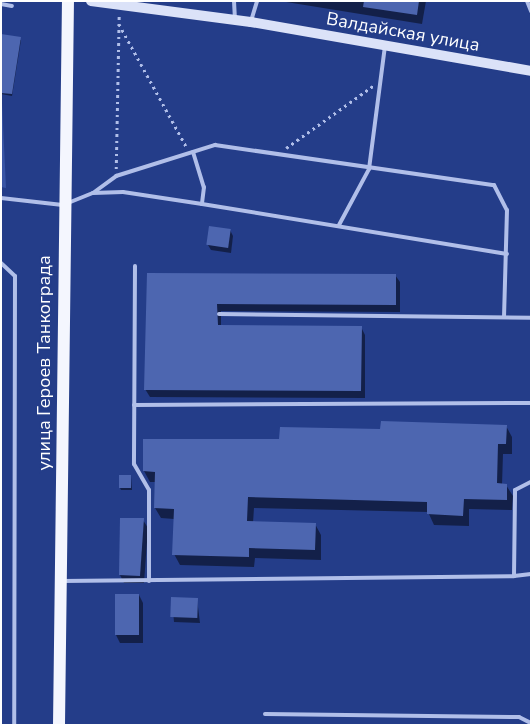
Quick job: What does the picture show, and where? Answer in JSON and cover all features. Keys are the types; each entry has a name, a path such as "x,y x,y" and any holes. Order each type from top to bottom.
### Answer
{"main road":[{"name":"улица Героев Танкограда","path":"58,725 63,205 68,1"}],"street":[{"name":"Валдайская улица","path":"91,1 251,22 531,71"}],"lane":[{"path":"234,1 235,20"},
{"path":"251,22 257,1"},
{"path":"527,1 531,11"},
{"path":"1,4 12,6"},
{"path":"339,225 369,169 385,44"},
{"path":"1,198 63,205 93,193 116,176 215,145 369,169 494,185 508,210 504,318"},
{"path":"192,152 204,187 202,204"},
{"path":"93,193 123,192 339,225 507,254"},
{"path":"1,263 15,276 14,725"},
{"path":"135,266 134,464 149,490 149,581"},
{"path":"219,314 531,318"},
{"path":"134,404 531,402"},
{"path":"514,576 515,490 531,482"},
{"path":"60,581 514,576 531,574"},
{"path":"265,714 519,717 531,723"}],"path":[{"path":"116,176 119,5"},
{"path":"118,22 192,152"},
{"path":"276,155 380,81"}],"shaded area":[{"path":"2,103 6,188 1,187"}],"building":[{"path":"364,1 419,1 417,15 363,7"},
{"path":"1,34 21,37 12,94 1,93"},
{"path":"209,226 231,229 228,248 206,245"},
{"path":"147,273 396,274 396,305 217,304 218,325 362,326 361,391 144,390"},
{"path":"381,421 507,425 506,444 498,444 497,483 507,484 507,500 464,499 463,516 427,514 427,502 248,497 247,521 316,523 315,550 249,548 249,557 172,555 174,509 154,508 155,472 143,471 143,439 279,439 280,427 380,429"},
{"path":"119,475 131,475 131,488 119,488"},
{"path":"120,518 144,518 140,576 119,575"},
{"path":"115,594 139,594 139,635 115,635"},
{"path":"171,597 198,598 197,618 170,617"}]}
